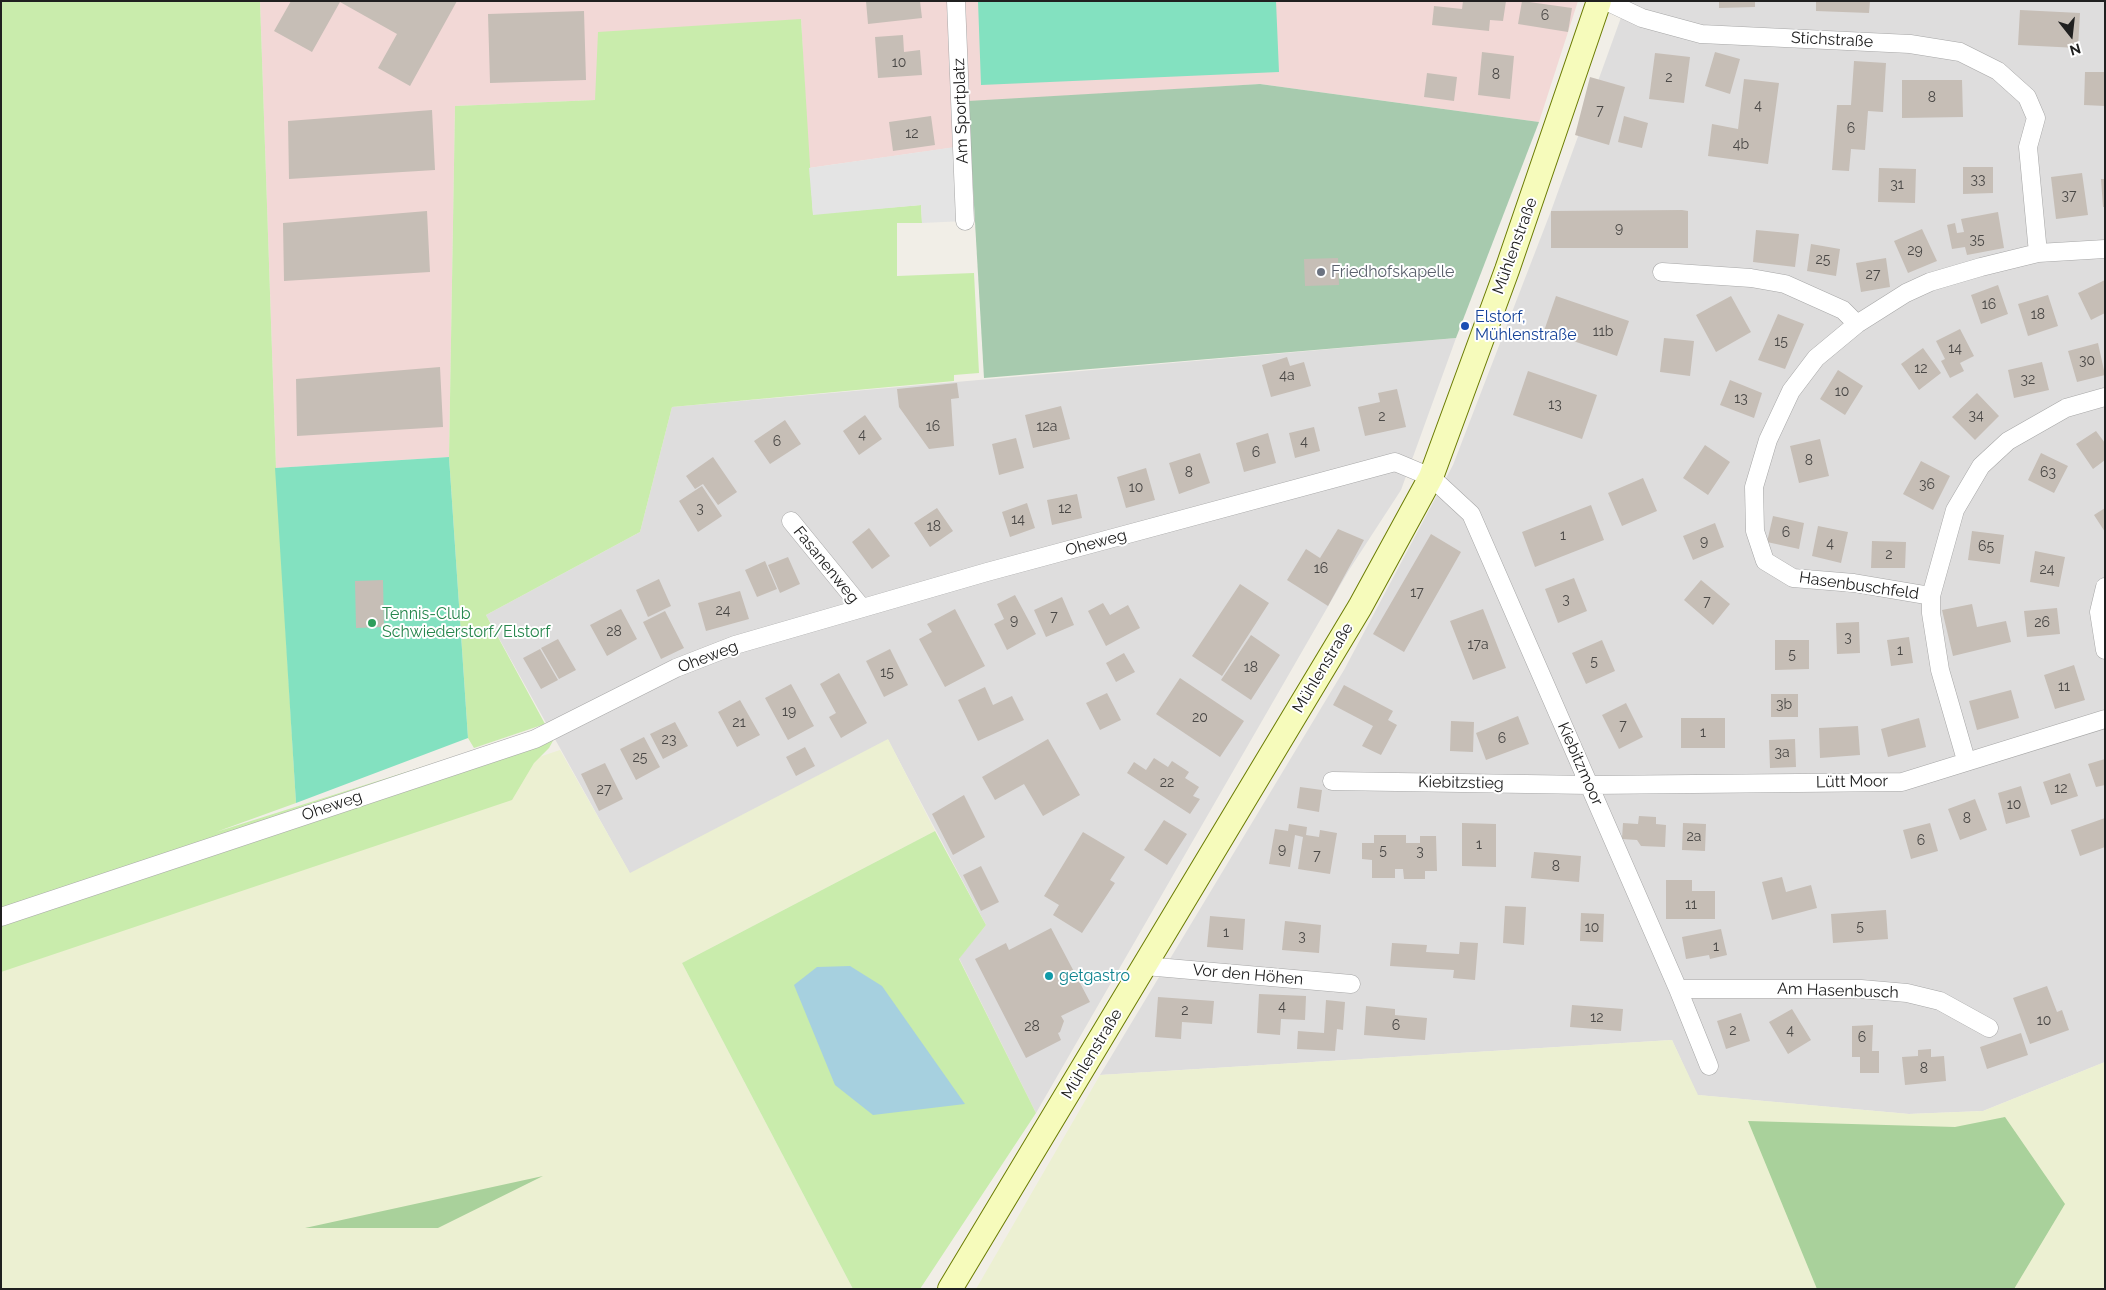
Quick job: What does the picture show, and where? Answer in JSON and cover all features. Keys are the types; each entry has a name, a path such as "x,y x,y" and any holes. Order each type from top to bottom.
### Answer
{"main road":[{"name":"Mühlenstraße","path":"950,1289 1360,607 1431,477 1510,261 1600,1"}],"street":[{"name":"Am Sportplatz","path":"956,1 965,221"},
{"name":"Stichstraße","path":"1606,1 1642,18 1701,34 1910,44 1960,52 1998,71 2027,97 2036,118 2028,147 2038,253"},
{"name":"Hasenbuschfeld","path":"1931,596 1854,583 1793,578 1764,561 1755,531 1754,487 1768,440 1791,391 1816,358 1857,324 1906,293 1930,282 2038,253 2105,248"},
{"path":"1662,272 1751,278 1785,284 1843,310 1857,324"},
{"name":"Hasenbuschfeld","path":"1966,760 1940,670 1931,612 1931,596 1955,510 1981,466 2008,441 2066,408 2105,397"},
{"name":"Oheweg","path":"1,917 535,738 700,657 862,608 1395,462 1431,477"},
{"name":"Kiebitzmoor","path":"1431,477 1471,514 1678,989 1709,1066"},
{"name":"Fasanenweg","path":"791,521 862,608"},
{"path":"2105,587 2099,612 2105,650"},
{"name":"Lütt Moor","path":"1590,785 1902,782 1966,760 2105,719"},
{"name":"Kiebitzstieg","path":"1332,781 1590,785"},
{"name":"Vor den Höhen","path":"1145,966 1352,984"},
{"name":"Am Hasenbusch","path":"1678,989 1861,989 1907,993 1940,1002 1990,1028"}],"shaded area":[{"path":"260,1 1578,1 1539,122 1260,84 968,102 971,145 809,168 801,19 595,100 455,106 449,457 276,468"},
{"path":"1627,1 2105,1 2105,1062 1983,1111 1909,1114 1697,1095 1672,1040 1100,1075 1344,670 1453,465 1551,211"},
{"path":"962,146 965,221 922,223 921,205 813,215 809,168"},
{"path":"1456,338 1401,490 1349,570 1036,1113 959,958 986,925 888,740 630,874 486,615 640,532 672,407"}],"green space":[{"path":"1,1 260,1 276,468 296,803 216,832 577,718 554,739 549,748 534,763 512,800 1,972"},
{"path":"978,1 1276,1 1279,72 981,85"},
{"path":"801,19 813,214 921,205 922,223 897,223 897,276 974,273 979,373 954,375 954,381 672,407 640,532 486,615 545,724 474,748 468,738 449,457 455,106 595,100 598,32"},
{"path":"1260,84 1539,122 1456,338 984,378 968,101"},
{"name":"Tennis-Club Schwiederstorf/Elstorf","path":"449,457 468,738 296,803 275,468"},
{"path":"888,739 935,831 682,963 853,1289 1,1289 1,936 560,750 630,873"},
{"path":"935,831 986,925 959,959 1036,1113 920,1289 853,1289 682,963"},
{"path":"1672,1040 1698,1095 1909,1114 1983,1111 2105,1062 2105,1289 976,1289 1100,1075"},
{"path":"2005,1117 2065,1204 2014,1289 1817,1289 1748,1121 1955,1127"},
{"path":"543,1176 438,1228 305,1228"}],"water":[{"path":"850,966 882,986 965,1104 873,1115 835,1085 794,985 817,967"}],"building":[{"path":"291,1 457,1 410,86 378,68 397,34 340,2 312,52 274,31"},
{"path":"866,1 920,1 922,18 868,24"},
{"path":"1463,1 1506,1 1503,21 1490,20 1489,31 1432,25 1434,6 1462,9"},
{"path":"1522,1 1572,8 1568,32 1518,24"},
{"path":"1719,1 1755,1 1755,7 1719,8"},
{"path":"1816,1 1870,1 1869,13 1816,11"},
{"path":"2020,10 2080,13 2078,48 2018,45"},
{"path":"584,11 586,80 490,83 488,14"},
{"path":"903,35 904,52 920,50 922,75 878,78 875,37"},
{"path":"1482,52 1514,56 1510,99 1478,95"},
{"path":"1715,52 1740,59 1730,94 1705,86"},
{"path":"1655,53 1690,57 1684,103 1649,99"},
{"path":"1854,61 1886,63 1883,112 1868,111 1865,150 1851,149 1849,171 1832,170 1837,105 1851,105"},
{"path":"2085,72 2105,72 2105,106 2084,105"},
{"path":"1427,73 1457,77 1454,101 1424,97"},
{"path":"1590,77 1625,87 1609,145 1575,135"},
{"path":"1744,79 1779,83 1768,164 1708,156 1712,124 1738,129"},
{"path":"1902,80 1962,80 1963,117 1902,118"},
{"path":"432,110 435,170 289,179 288,121"},
{"path":"931,116 935,145 893,151 889,122"},
{"path":"1624,116 1648,123 1642,148 1618,142"},
{"path":"1963,167 1993,167 1993,193 1963,194"},
{"path":"1879,168 1916,169 1915,203 1878,202"},
{"path":"2082,173 2088,215 2056,219 2051,177"},
{"path":"2101,179 2105,179 2105,207 2103,207"},
{"path":"427,211 430,272 284,281 283,223"},
{"path":"1551,211 1688,211 1688,248 1551,248"},
{"path":"1998,212 2004,248 1967,255 1965,247 1952,249 1947,225 1955,223 1957,233 1964,232 1961,219"},
{"path":"1922,229 1937,261 1908,273 1894,241"},
{"path":"1756,230 1799,234 1795,267 1753,262"},
{"path":"1811,244 1840,249 1836,276 1807,271"},
{"name":"Friedhofskapelle","path":"1338,258 1339,285 1305,286 1304,259"},
{"path":"1886,258 1890,287 1861,292 1856,263"},
{"path":"2105,280 2105,313 2091,320 2078,293"},
{"path":"1998,285 2008,314 1981,324 1971,295"},
{"path":"2048,295 2058,326 2028,336 2018,304"},
{"path":"1556,296 1629,321 1617,356 1544,331"},
{"path":"1731,296 1751,332 1716,352 1696,315"},
{"path":"1778,314 1804,324 1785,369 1758,360"},
{"path":"1960,329 1974,356 1960,363 1964,371 1950,378 1941,361 1945,359 1936,341"},
{"path":"1664,338 1694,341 1690,376 1660,372"},
{"path":"2098,343 2105,375 2077,382 2068,351"},
{"path":"1923,348 1941,373 1919,390 1901,364"},
{"path":"1287,357 1290,366 1304,362 1311,386 1271,397 1262,365"},
{"path":"2042,362 2049,390 2014,398 2008,370"},
{"path":"440,367 443,427 297,436 296,379"},
{"path":"1838,370 1863,386 1845,415 1820,399"},
{"path":"1528,371 1597,395 1582,439 1513,415"},
{"path":"1730,380 1762,393 1754,418 1720,405"},
{"path":"957,383 959,398 951,399 954,446 929,449 899,407 897,389"},
{"path":"1397,389 1406,427 1365,436 1358,407 1380,402 1378,393"},
{"path":"1977,393 1999,416 1975,440 1952,417"},
{"path":"1061,406 1070,439 1033,448 1025,415"},
{"path":"865,415 882,439 859,455 843,431"},
{"path":"785,420 801,444 770,464 754,441"},
{"path":"1314,427 1320,451 1295,458 1289,433"},
{"path":"2096,431 2105,443 2105,460 2093,469 2076,444"},
{"path":"1268,433 1276,463 1244,472 1236,443"},
{"path":"1016,438 1024,468 999,475 992,444"},
{"path":"1820,439 1829,476 1799,483 1790,446"},
{"path":"1705,445 1730,462 1708,495 1683,478"},
{"path":"1200,453 1210,483 1179,494 1169,463"},
{"path":"2041,453 2068,466 2054,493 2028,480"},
{"path":"713,457 737,492 718,505 703,484 695,489 686,476"},
{"path":"1921,461 1950,476 1933,510 1903,494"},
{"path":"1146,468 1155,500 1126,508 1117,477"},
{"path":"1643,478 1657,511 1622,526 1608,493"},
{"path":"702,486 722,516 698,532 679,501"},
{"path":"1077,494 1082,518 1052,525 1047,500"},
{"path":"1027,503 1035,528 1010,537 1002,512"},
{"path":"1591,505 1604,540 1535,567 1522,532"},
{"path":"937,508 953,531 930,547 914,523"},
{"path":"2105,508 2105,532 2094,515"},
{"path":"1773,516 1804,523 1799,549 1767,542"},
{"path":"1715,523 1724,547 1693,560 1683,536"},
{"path":"1818,526 1848,532 1841,563 1812,556"},
{"path":"869,528 890,556 872,569 852,542"},
{"path":"1338,529 1364,540 1328,606 1287,580 1306,549 1320,558"},
{"path":"1972,531 2004,535 2000,564 1968,560"},
{"path":"1431,534 1461,552 1404,652 1373,634"},
{"path":"1872,541 1906,542 1905,568 1871,568"},
{"path":"2035,551 2065,557 2059,587 2030,582"},
{"path":"788,557 800,584 780,593 768,565"},
{"path":"765,561 777,589 757,597 745,570"},
{"path":"1574,578 1587,611 1558,623 1545,589"},
{"path":"659,579 671,606 648,617 636,590"},
{"name":"Tennis-Club Schwiederstorf/Elstorf","path":"383,580 384,627 356,628 355,581"},
{"path":"1701,580 1730,604 1713,625 1684,600"},
{"path":"1240,584 1269,603 1222,676 1192,656"},
{"path":"740,591 749,619 706,631 698,603"},
{"path":"1015,595 1036,634 1007,650 994,624 1004,619 997,604"},
{"path":"1062,597 1074,625 1046,637 1034,610"},
{"path":"1103,603 1110,615 1128,605 1140,628 1106,646 1088,611"},
{"path":"1972,604 1977,627 2006,621 2011,642 1953,656 1942,610"},
{"path":"2057,608 2060,634 2027,637 2024,611"},
{"path":"621,609 637,639 607,656 590,625"},
{"path":"955,609 985,666 945,687 919,639 932,632 927,624"},
{"path":"1483,609 1506,668 1473,680 1450,621"},
{"path":"665,611 684,648 661,659 643,622"},
{"path":"1859,622 1860,653 1837,654 1836,623"},
{"path":"1251,635 1280,655 1251,700 1221,680"},
{"path":"1909,637 1913,663 1891,666 1887,640"},
{"path":"558,639 576,670 559,679 541,648"},
{"path":"1602,640 1615,671 1586,684 1572,653"},
{"path":"1775,640 1809,640 1809,669 1775,670"},
{"path":"540,649 558,680 541,689 523,658"},
{"path":"890,649 908,685 884,697 866,661"},
{"path":"1124,653 1135,672 1116,682 1106,663"},
{"path":"2074,665 2085,700 2055,709 2044,675"},
{"path":"839,673 867,723 841,738 829,717 836,713 820,684"},
{"path":"1180,678 1244,721 1220,757 1156,714"},
{"path":"791,684 814,726 788,740 765,698"},
{"path":"1344,685 1393,711 1388,720 1397,725 1381,755 1362,746 1373,726 1333,705"},
{"path":"985,687 993,705 1012,696 1024,720 978,741 958,700"},
{"path":"2011,690 2019,718 1977,730 1969,701"},
{"path":"1107,693 1121,720 1100,730 1086,703"},
{"path":"1771,694 1798,694 1798,717 1771,717"},
{"path":"740,700 760,735 737,747 718,712"},
{"path":"1626,703 1643,737 1619,749 1602,715"},
{"path":"1518,716 1529,744 1486,760 1476,733"},
{"path":"1681,718 1725,718 1725,748 1681,748"},
{"path":"1919,718 1926,747 1888,757 1881,729"},
{"path":"1451,721 1474,722 1473,752 1450,751"},
{"path":"675,722 688,746 663,759 650,734"},
{"path":"1858,726 1860,755 1820,758 1819,728"},
{"path":"644,737 660,767 636,780 620,749"},
{"path":"1048,739 1080,795 1043,816 1024,784 995,800 982,777"},
{"path":"1795,739 1796,767 1770,768 1769,740"},
{"path":"805,747 815,766 796,776 786,757"},
{"path":"1154,758 1168,767 1172,761 1189,772 1185,778 1199,787 1193,796 1200,799 1190,814 1127,773 1134,762 1146,770"},
{"path":"2105,759 2105,785 2096,787 2088,764"},
{"path":"605,763 623,799 599,811 581,774"},
{"path":"2070,773 2078,796 2051,805 2043,782"},
{"path":"2021,786 2030,817 2006,824 1998,793"},
{"path":"1300,787 1322,790 1319,812 1297,808"},
{"path":"964,795 985,837 953,855 932,814"},
{"path":"1975,799 1987,830 1960,840 1948,809"},
{"path":"1639,816 1656,817 1656,824 1666,825 1665,847 1641,846 1637,840 1622,839 1623,823 1638,824"},
{"path":"2105,818 2105,847 2080,856 2071,830"},
{"path":"1164,820 1187,834 1167,865 1144,850"},
{"path":"1462,823 1496,824 1496,867 1462,866"},
{"path":"1683,823 1706,824 1705,851 1682,850"},
{"path":"1930,823 1938,851 1911,859 1903,830"},
{"path":"1289,824 1307,827 1306,835 1319,837 1320,830 1337,833 1330,874 1298,869 1303,837 1295,835 1290,867 1269,864 1275,829 1288,831"},
{"path":"1083,832 1125,857 1110,880 1115,883 1082,933 1053,915 1059,905 1044,896"},
{"path":"1374,835 1406,835 1406,843 1420,843 1420,836 1436,836 1437,871 1425,871 1425,879 1404,879 1403,869 1395,869 1395,878 1372,878 1372,860 1362,859 1362,843 1374,843"},
{"path":"1534,852 1581,856 1579,882 1531,878"},
{"path":"981,866 999,902 981,911 963,875"},
{"path":"1782,877 1786,892 1811,885 1817,908 1772,920 1762,882"},
{"path":"1666,880 1692,880 1692,891 1715,891 1715,919 1666,919"},
{"path":"1505,906 1526,907 1524,945 1503,943"},
{"path":"1886,910 1888,939 1833,943 1831,914"},
{"path":"1581,913 1604,914 1603,942 1580,941"},
{"path":"1210,916 1245,919 1243,950 1207,947"},
{"path":"1285,921 1321,925 1319,953 1282,950"},
{"path":"1051,928 1090,1002 1061,1016 1064,1021 1058,1033 1061,1040 1026,1058 975,959 1006,943 1009,950"},
{"path":"1721,929 1727,955 1710,959 1709,955 1686,959 1682,937"},
{"path":"1460,942 1478,943 1475,980 1453,978 1454,970 1390,966 1392,943 1427,945 1426,952 1459,954"},
{"path":"2047,986 2057,1012 2062,1010 2069,1030 2030,1044 2013,998"},
{"path":"1259,994 1306,996 1305,1020 1281,1019 1280,1035 1257,1033"},
{"path":"1158,997 1214,1001 1212,1024 1182,1022 1181,1039 1155,1037"},
{"path":"1326,1000 1345,1002 1343,1030 1337,1029 1335,1051 1297,1049 1298,1031 1324,1033"},
{"path":"1572,1005 1623,1009 1621,1031 1570,1027"},
{"path":"1366,1006 1395,1009 1395,1015 1427,1018 1425,1040 1364,1035"},
{"path":"1792,1009 1811,1040 1788,1054 1769,1022"},
{"path":"1741,1013 1750,1041 1726,1049 1717,1021"},
{"path":"1873,1025 1872,1051 1879,1051 1879,1073 1860,1073 1860,1057 1852,1057 1852,1026"},
{"path":"2021,1033 2028,1055 1987,1069 1980,1047"},
{"path":"1931,1049 1931,1057 1944,1056 1946,1081 1905,1085 1902,1057 1918,1056 1918,1050"}],"place":[{"name":"Friedhofskapelle","path":"1321,272"},
{"name":"Elstorf, Mühlenstraße","path":"1465,326"},
{"name":"Tennis-Club Schwiederstorf/Elstorf","path":"372,623"},
{"name":"getgastro","path":"1049,976"}]}
